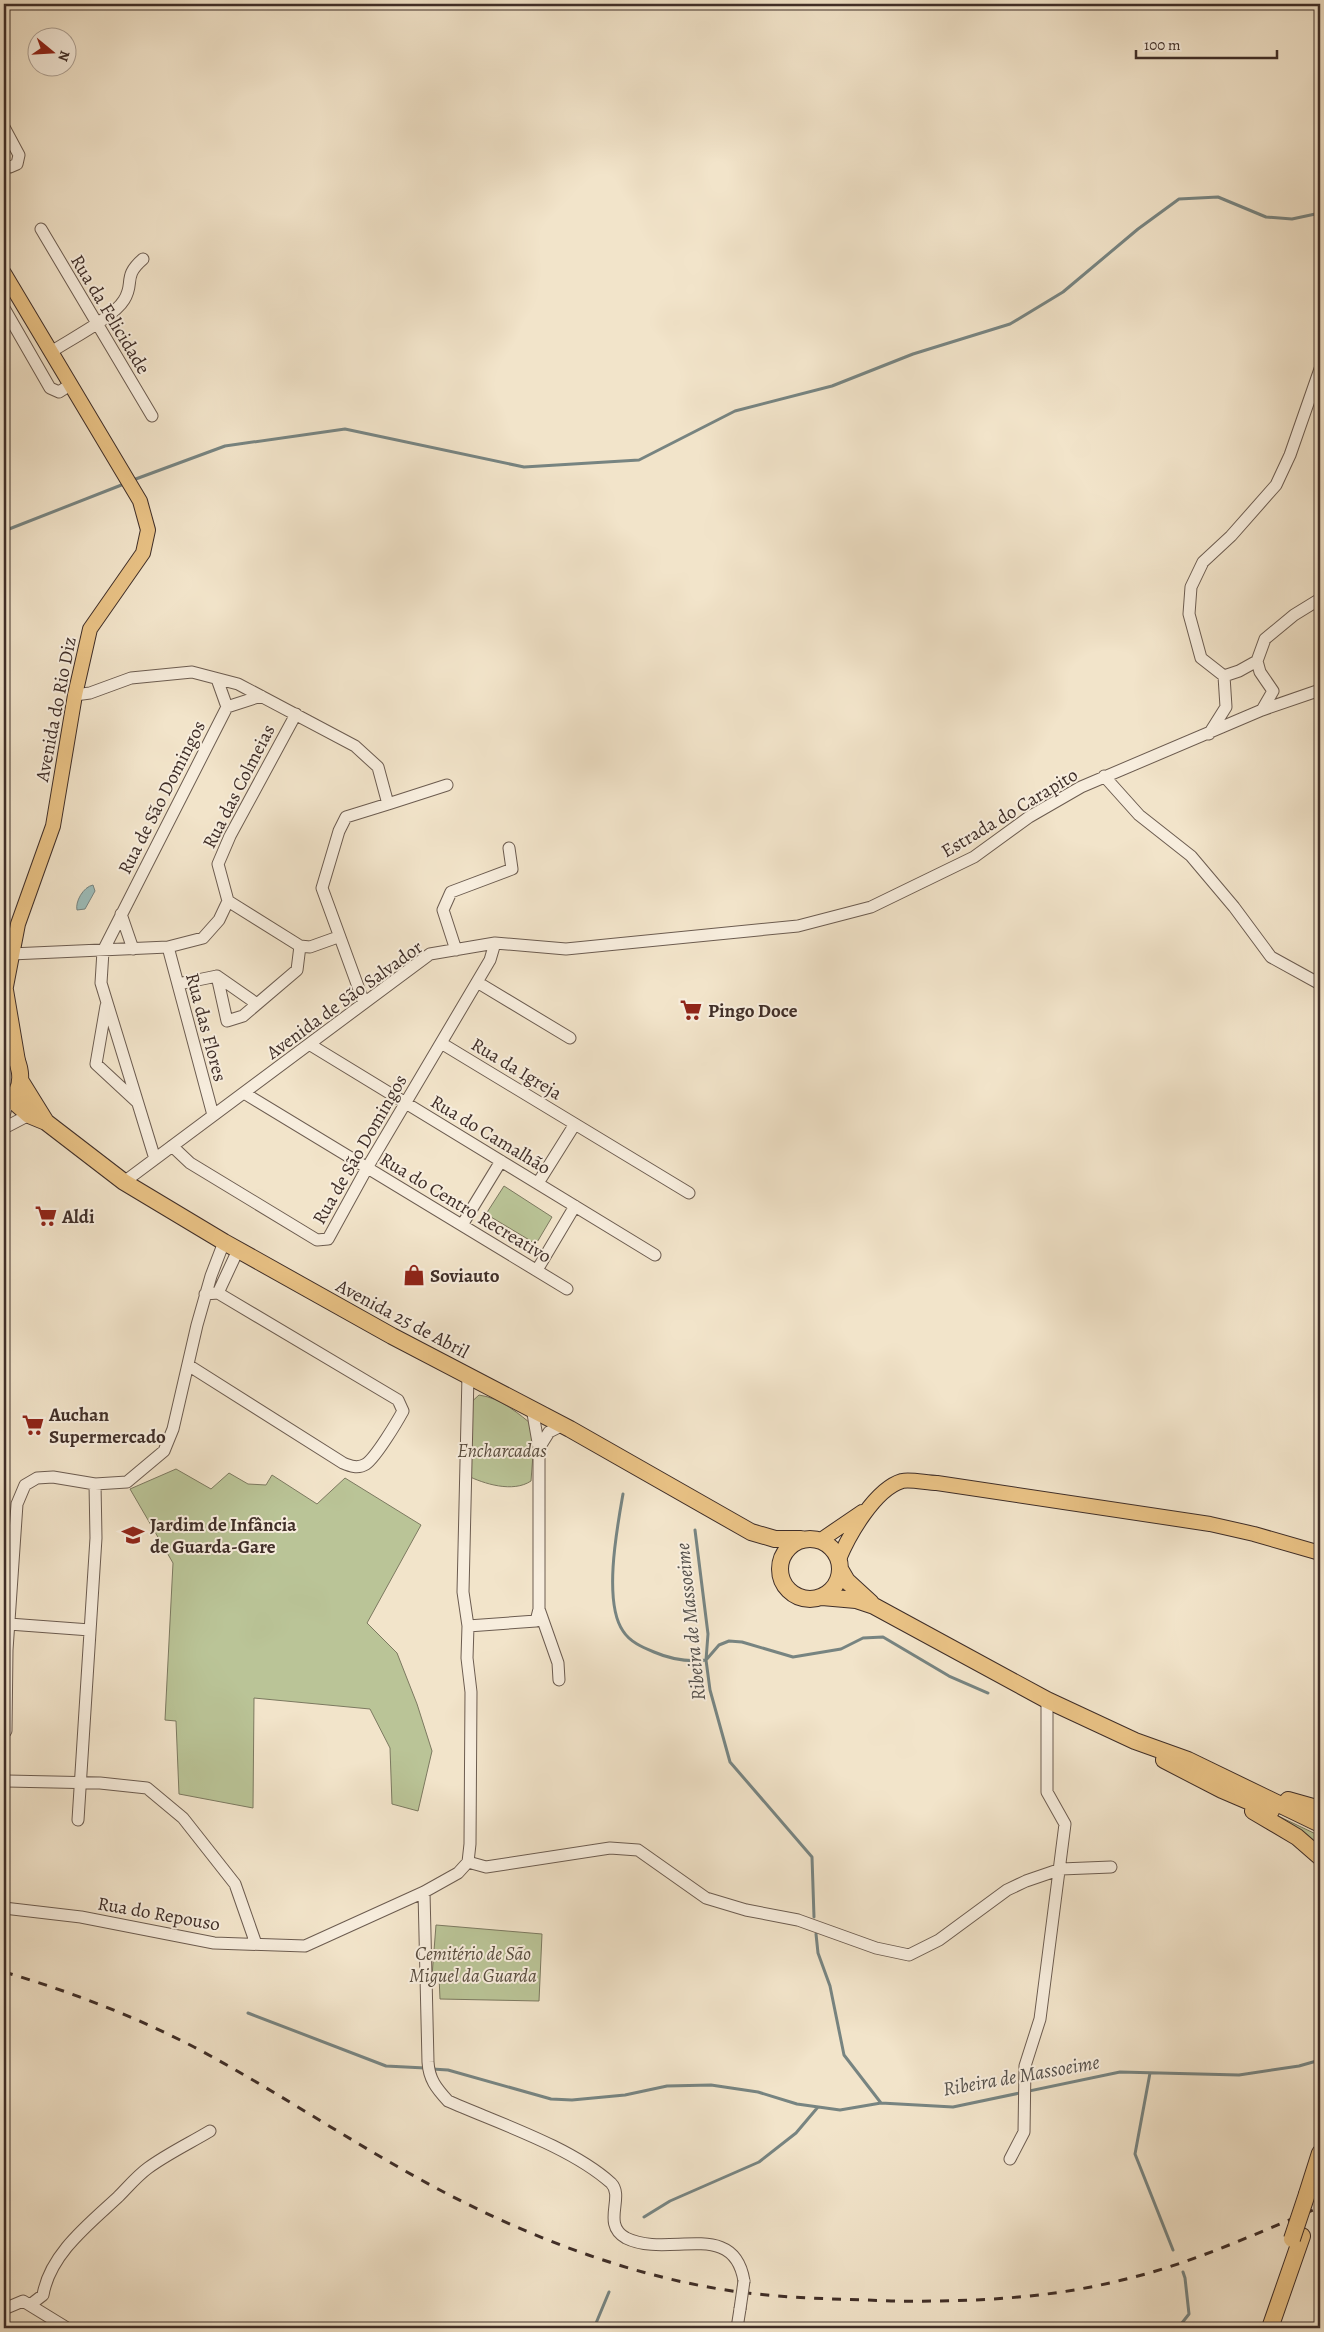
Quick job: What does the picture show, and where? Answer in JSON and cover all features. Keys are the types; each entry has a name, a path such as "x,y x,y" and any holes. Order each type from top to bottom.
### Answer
{"highway":[{"name":"Avenida 25 de Abril","path":"4,1045 9,1048 19,1072 46,1122"},
{"path":"7,1104 16,1093 19,1072"},
{"name":"Avenida 25 de Abril","path":"7,1104 46,1122 124,1182 231,1246 383,1331 563,1425 751,1532 775,1539 821,1540"},
{"name":"Avenida 25 de Abril","path":"751,1532 772,1552 779,1567 780,1576 789,1591 804,1599 822,1597 856,1600 874,1606"},
{"path":"779,1567 786,1550 801,1539"},
{"path":"821,1540 835,1551 853,1588 874,1606 1047,1700 1135,1742 1188,1760 1250,1788 1320,1824"},
{"path":"822,1597 835,1586 840,1564"},
{"path":"1135,1742 1160,1758 1222,1790 1320,1833"},
{"path":"1250,1788 1320,1809"},
{"path":"1222,1790 1297,1837 1320,1857"},
{"path":"1270,2328 1320,2153"},
{"path":"1260,2328 1270,2309 1320,2178"}],"main road":[{"name":"Avenida do Rio Diz","path":"4,273 140,501 148,530 143,553 90,629 75,695 53,826 18,924 5,987 19,1072"},
{"path":"821,1540 869,1507 884,1492 902,1481 937,1483 1210,1524 1320,1553"},
{"path":"840,1564 849,1537 869,1507"}],"street":[{"path":"4,126 19,155 17,164 10,167 4,164"},
{"name":"Rua da Felicidade","path":"41,229 152,416"},
{"path":"51,352 114,311 125,299 128,289 128,278 134,266 143,259"},
{"path":"4,308 50,388 59,392 70,385"},
{"path":"1209,734 1226,707 1224,676 1201,658 1188,614 1191,587 1203,562 1231,536 1276,485 1290,455 1320,369"},
{"path":"1296,698 1273,691 1260,672 1257,662 1265,639 1294,615 1320,599"},
{"path":"1224,676 1257,662"},
{"path":"75,695 90,693 131,678 192,672 238,684 355,746 378,767 388,804"},
{"path":"217,679 226,707 261,696"},
{"name":"Estrada do Carapito","path":"798,926 871,907 974,857 1029,817 1104,776 1209,734 1262,710 1320,690"},
{"path":"1262,710 1273,691"},
{"name":"Rua de São Domingos","path":"155,1159 101,983 103,951 226,707"},
{"path":"1226,707 1245,718"},
{"name":"Rua das Colmeias","path":"228,901 218,864 230,836 296,714"},
{"path":"1104,776 1139,815 1192,856 1234,907 1270,957 1320,984"},
{"path":"364,1004 338,937 322,888 339,831 346,817 447,785"},
{"path":"456,950 443,910 451,892 512,869 509,848"},
{"path":"11,954 168,947 203,938 219,920 228,901 300,946 310,947 338,937"},
{"path":"121,914 133,949"},
{"name":"Avenida de São Salvador","path":"124,1182 430,954 494,943 566,948 798,926"},
{"name":"Rua de São Domingos","path":"172,1146 190,1163 318,1240 328,1239 490,960 494,943"},
{"path":"217,976 227,1022 243,1016 297,970 300,946"},
{"name":"Rua das Flores","path":"168,947 213,1115"},
{"path":"178,984 217,976 257,1004"},
{"path":"477,982 570,1038"},
{"path":"106,1002 96,1064 137,1102"},
{"name":"Rua da Igreja","path":"441,1043 690,1193"},
{"name":"Rua do Camalhão","path":"309,1044 656,1255"},
{"name":"Rua do Centro Recreativo","path":"244,1093 567,1289"},
{"path":"4,1128 29,1115"},
{"path":"538,1183 575,1124"},
{"path":"462,1225 501,1161"},
{"path":"537,1270 575,1206"},
{"path":"218,1293 231,1246"},
{"path":"6,1731 5,1684 9,1624 9,1552 17,1504 24,1485 37,1478 53,1476 95,1484 127,1482 164,1451 173,1429 206,1294 231,1246"},
{"path":"188,1365 342,1463 356,1468 366,1464 397,1423 403,1411 398,1400 218,1293 206,1294"},
{"path":"468,1375 463,1592 468,1626 467,1658 471,1692 469,1740 470,1844 468,1862 486,1868 610,1848 638,1850 706,1898 746,1910 798,1920 876,1948 909,1955 939,1940 1007,1890 1026,1881 1061,1869 1112,1867"},
{"path":"468,1626 536,1620 539,1609 539,1448 532,1408"},
{"path":"539,1448 549,1432 563,1425"},
{"path":"78,1820 82,1782 96,1538 95,1484"},
{"path":"539,1609 558,1663 559,1680"},
{"path":"9,1624 90,1630"},
{"path":"1010,2159 1024,2132 1025,2066 1040,2019 1061,1869 1065,1824 1047,1792 1047,1700"},
{"path":"7,1781 82,1782 147,1788 183,1818 235,1884 256,1944"},
{"name":"Rua do Repouso","path":"4,1908 81,1917 214,1943 305,1946 424,1892 458,1873 468,1862"},
{"path":"424,1892 428,2062 429,2074 435,2087 448,2101 568,2154 612,2184 616,2193 613,2216 617,2229 626,2237 668,2246 718,2245 732,2252 742,2265 744,2281 737,2328"},
{"path":"30,2305 43,2295 45,2283 52,2269 67,2248 103,2211 148,2168 210,2131"},
{"path":"4,2309 24,2301 67,2328"}],"green space":[{"path":"504,1186 552,1217 536,1244 486,1214"},
{"name":"Encharcadas","path":"479,1395 502,1403 535,1427 531,1481 524,1485 498,1486 466,1475 467,1406"},
{"path":"176,1469 211,1489 229,1473 248,1484 266,1485 272,1475 317,1504 345,1478 421,1525 367,1623 397,1653 417,1704 432,1751 418,1811 392,1804 390,1748 370,1709 254,1698 253,1808 179,1794 176,1721 165,1720 173,1563 130,1489"},
{"path":"1276,1815 1320,1836 1320,1848"},
{"name":"Cemitério de São Miguel da Guarda","path":"436,1925 542,1934 539,2001 440,1999 439,1976 432,1976"}],"water":[{"path":"93,885 95,891 85,909 77,910 80,895 89,886"}],"waterway":[{"path":"133,480 225,446 345,429 524,467 639,460 735,411 832,386 913,354 1010,324 1063,292 1138,229 1179,199 1218,197 1266,217 1292,219 1320,213"},
{"path":"4,531 124,484"},
{"path":"623,1494 613,1564 614,1602 617,1618 623,1631 629,1638 641,1646 673,1658 699,1661 706,1660 719,1645 729,1641 742,1642 793,1657 841,1649 863,1638 883,1637 949,1676 988,1693"},
{"name":"Ribeira de Massoeime","path":"695,1530 708,1634 706,1660 710,1690 730,1762 812,1857 814,1917"},
{"name":"Ribeira de Massoeime","path":"816,1934 818,1953 830,1986 844,2055 881,2103 953,2107 1120,2072 1239,2075 1299,2066 1320,2060"},
{"path":"248,2013 386,2066 425,2068"},
{"path":"432,2069 448,2070 551,2099 572,2100 625,2095 667,2086 711,2085 758,2092 797,2104 840,2110 881,2103"},
{"path":"1150,2073 1135,2154 1173,2250"},
{"path":"644,2217 670,2201 759,2162 796,2133 818,2107"},
{"path":"1178,2328 1189,2314 1183,2272"},
{"path":"594,2328 609,2292"}],"railway":[{"path":"4,1972 53,1987 101,2005 194,2047 407,2172 475,2208 513,2225 593,2257 675,2280 716,2288 791,2297 891,2301 978,2300 1036,2295 1094,2286 1173,2266 1222,2248 1320,2207"}],"place":[{"name":"Pingo Doce","path":"691,1010"},
{"name":"Aldi","path":"46,1216"},
{"name":"Soviauto","path":"414,1275"},
{"name":"Auchan Supermercado","path":"33,1425"},
{"name":"Jardim de Infância de Guarda-Gare","path":"133,1535"}]}
